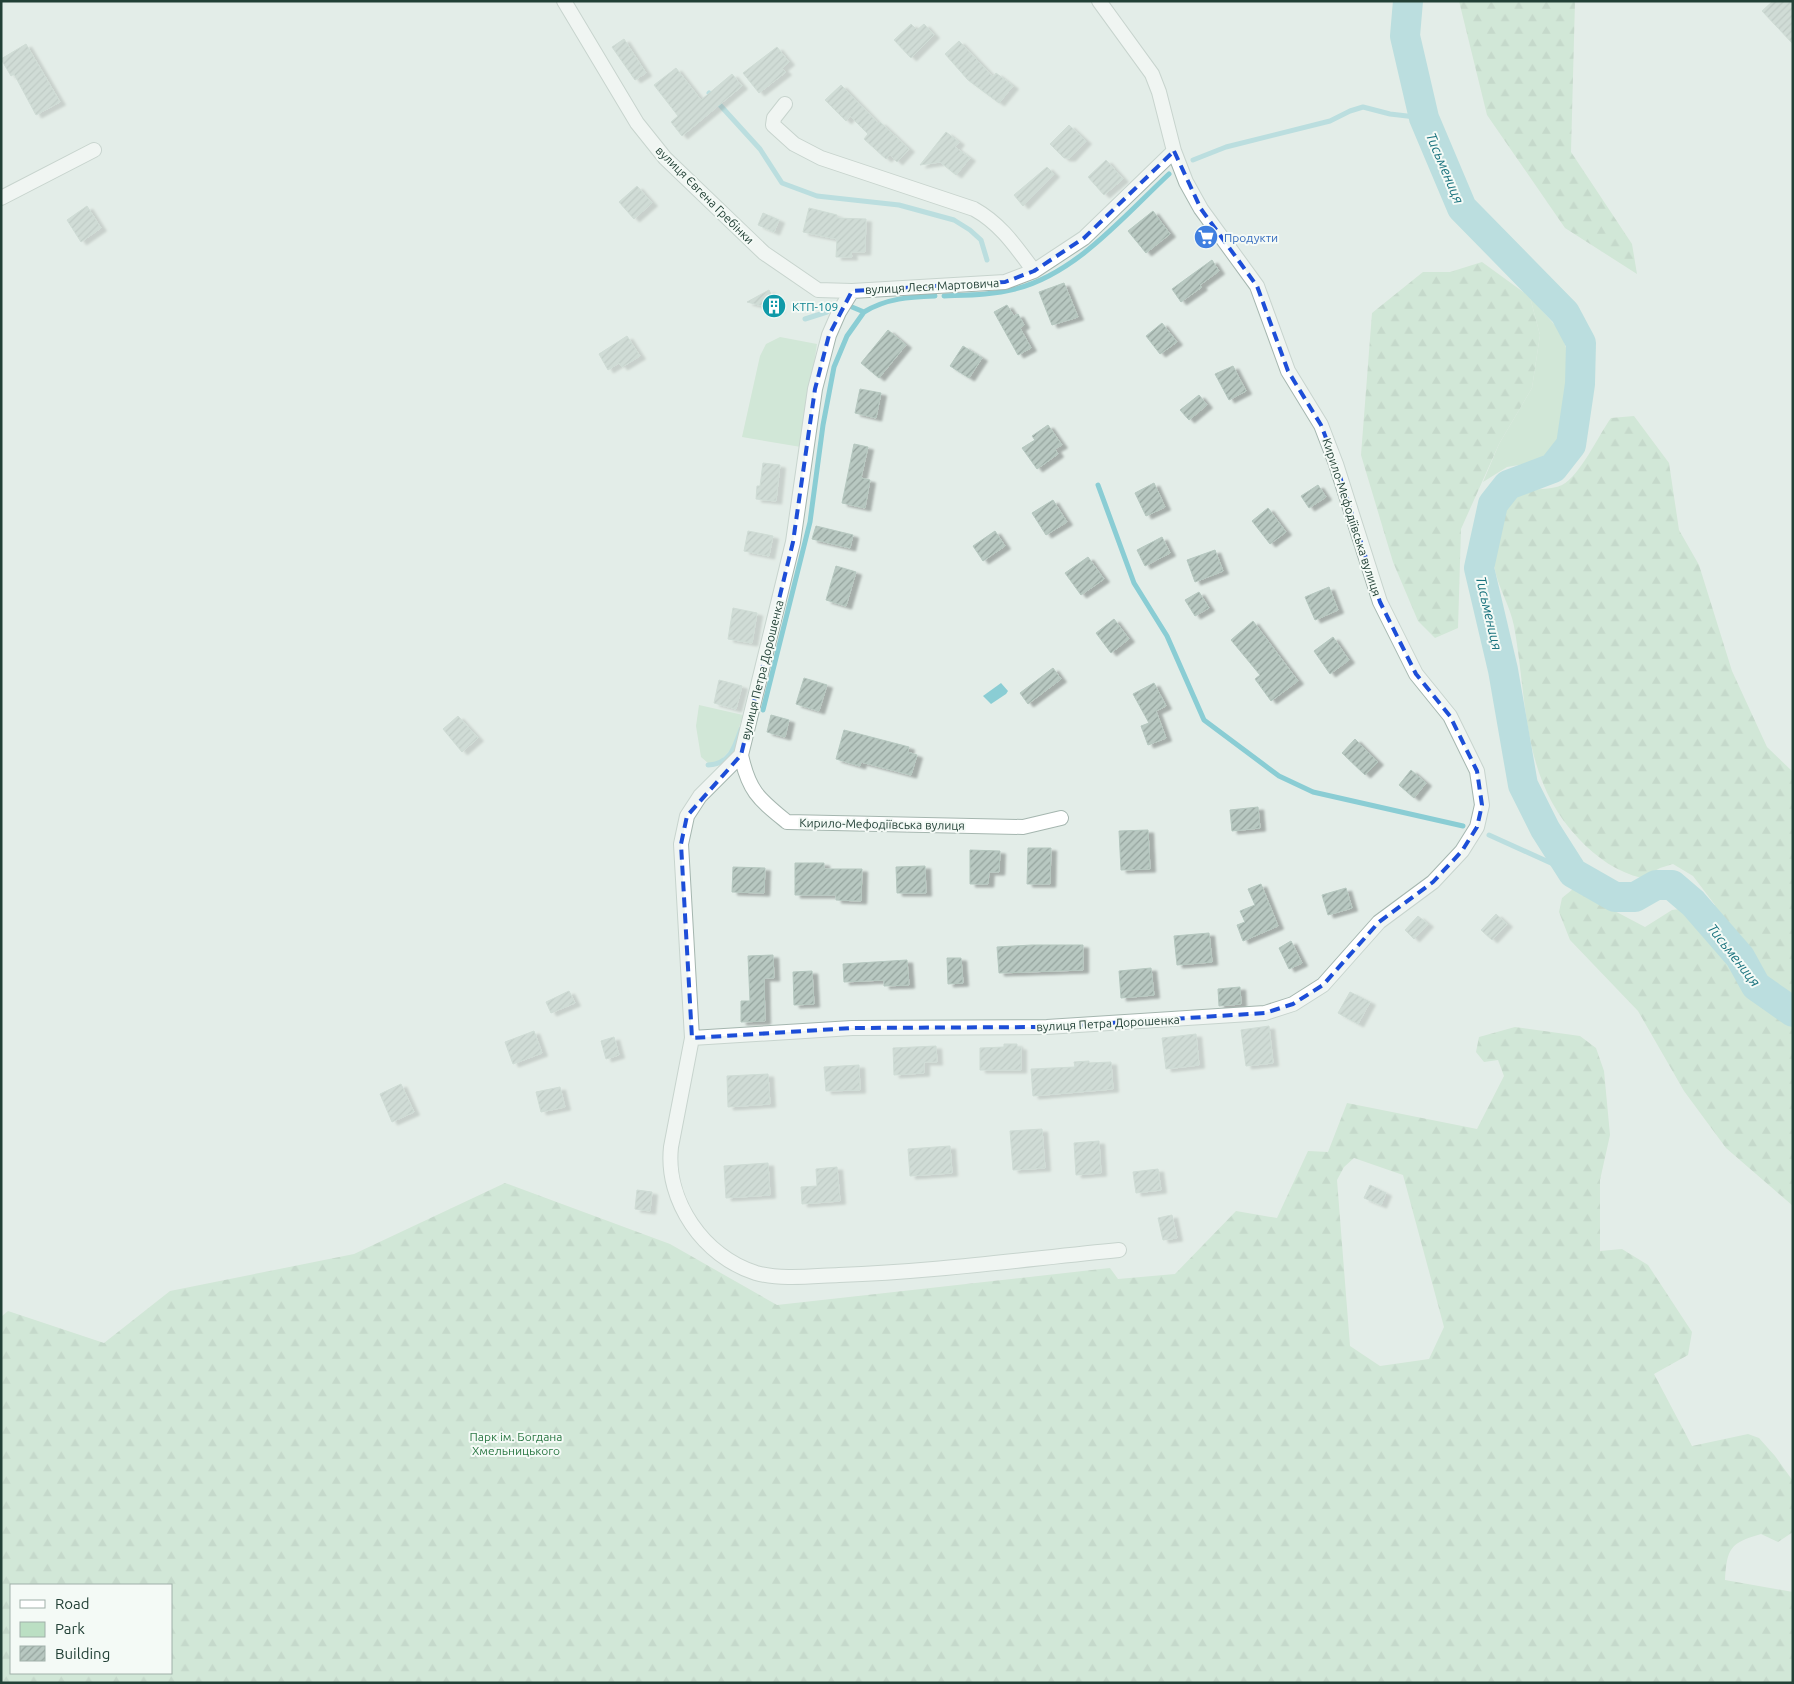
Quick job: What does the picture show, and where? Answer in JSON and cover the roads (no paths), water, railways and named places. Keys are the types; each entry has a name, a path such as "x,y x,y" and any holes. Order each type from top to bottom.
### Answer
{"street":[{"name":"вулиця Євгена Гребінки","path":"564,1 637,123 687,180 764,252 792,273 818,290 852,290"},
{"name":"Кирило-Мефодіївська вулиця","path":"1099,1 1152,74 1159,92 1174,151 1186,182 1201,209 1257,286 1288,371 1321,425 1336,464 1380,602 1416,674 1450,716 1477,771 1482,805 1477,826 1462,851"},
{"path":"785,104 774,118 773,125 794,144 821,158 974,209 988,217 1003,231 1034,271"},
{"path":"1,198 94,150"},
{"name":"вулиця Леся Мартовича","path":"852,290 1005,282 1034,271 1084,238 1174,151"},
{"name":"вулиця Петра Дорошенка","path":"852,290 839,312 829,335 815,389 793,542 741,755 696,803 687,816 681,844 692,1038 672,1147 670,1162 672,1181 679,1202 704,1239 717,1252 740,1266 758,1273 798,1277 872,1274 1119,1250"},
{"name":"Кирило-Мефодіївська вулиця","path":"741,755 745,776 757,797 787,822 1023,827 1060,818"},
{"name":"вулиця Петра Дорошенка","path":"692,1038 852,1028 1047,1027 1265,1013 1292,1004 1323,985 1379,922 1433,882 1462,851"}],"water":[{"path":"1001,683 1008,691 991,704 983,696"}],"waterway":[{"name":"Тисьмениця","path":"1408,1 1405,36 1424,118 1462,208 1565,313 1581,343 1580,384 1571,445 1553,468 1508,485 1493,504 1479,568 1503,670 1523,785 1545,829 1573,873 1615,897 1635,897 1656,885 1672,885 1693,903 1740,957 1756,986 1793,1012"},
{"path":"709,93 760,149 782,183 817,196 899,205 954,220 981,240 987,260"},
{"path":"1193,160 1226,147 1330,121 1363,107 1390,114 1424,118"},
{"path":"944,296 980,294 1015,289 1059,270 1079,257 1098,241 1169,174"},
{"path":"852,307 864,312 890,301 935,296"},
{"path":"805,319 827,312"},
{"path":"763,710 810,522 823,425 834,367 847,336 864,312"},
{"path":"1098,485 1134,583 1167,636 1204,720 1279,776 1313,792 1463,826"},
{"path":"708,765 727,758 734,748 741,729"},
{"path":"1489,835 1573,873"}],"place":[{"name":"Продукти","path":"1206,237"},
{"name":"КТП-109","path":"774,306"}],"park label":[{"name":"Парк ім. Богдана Хмельницького","path":"516,1443"}]}
